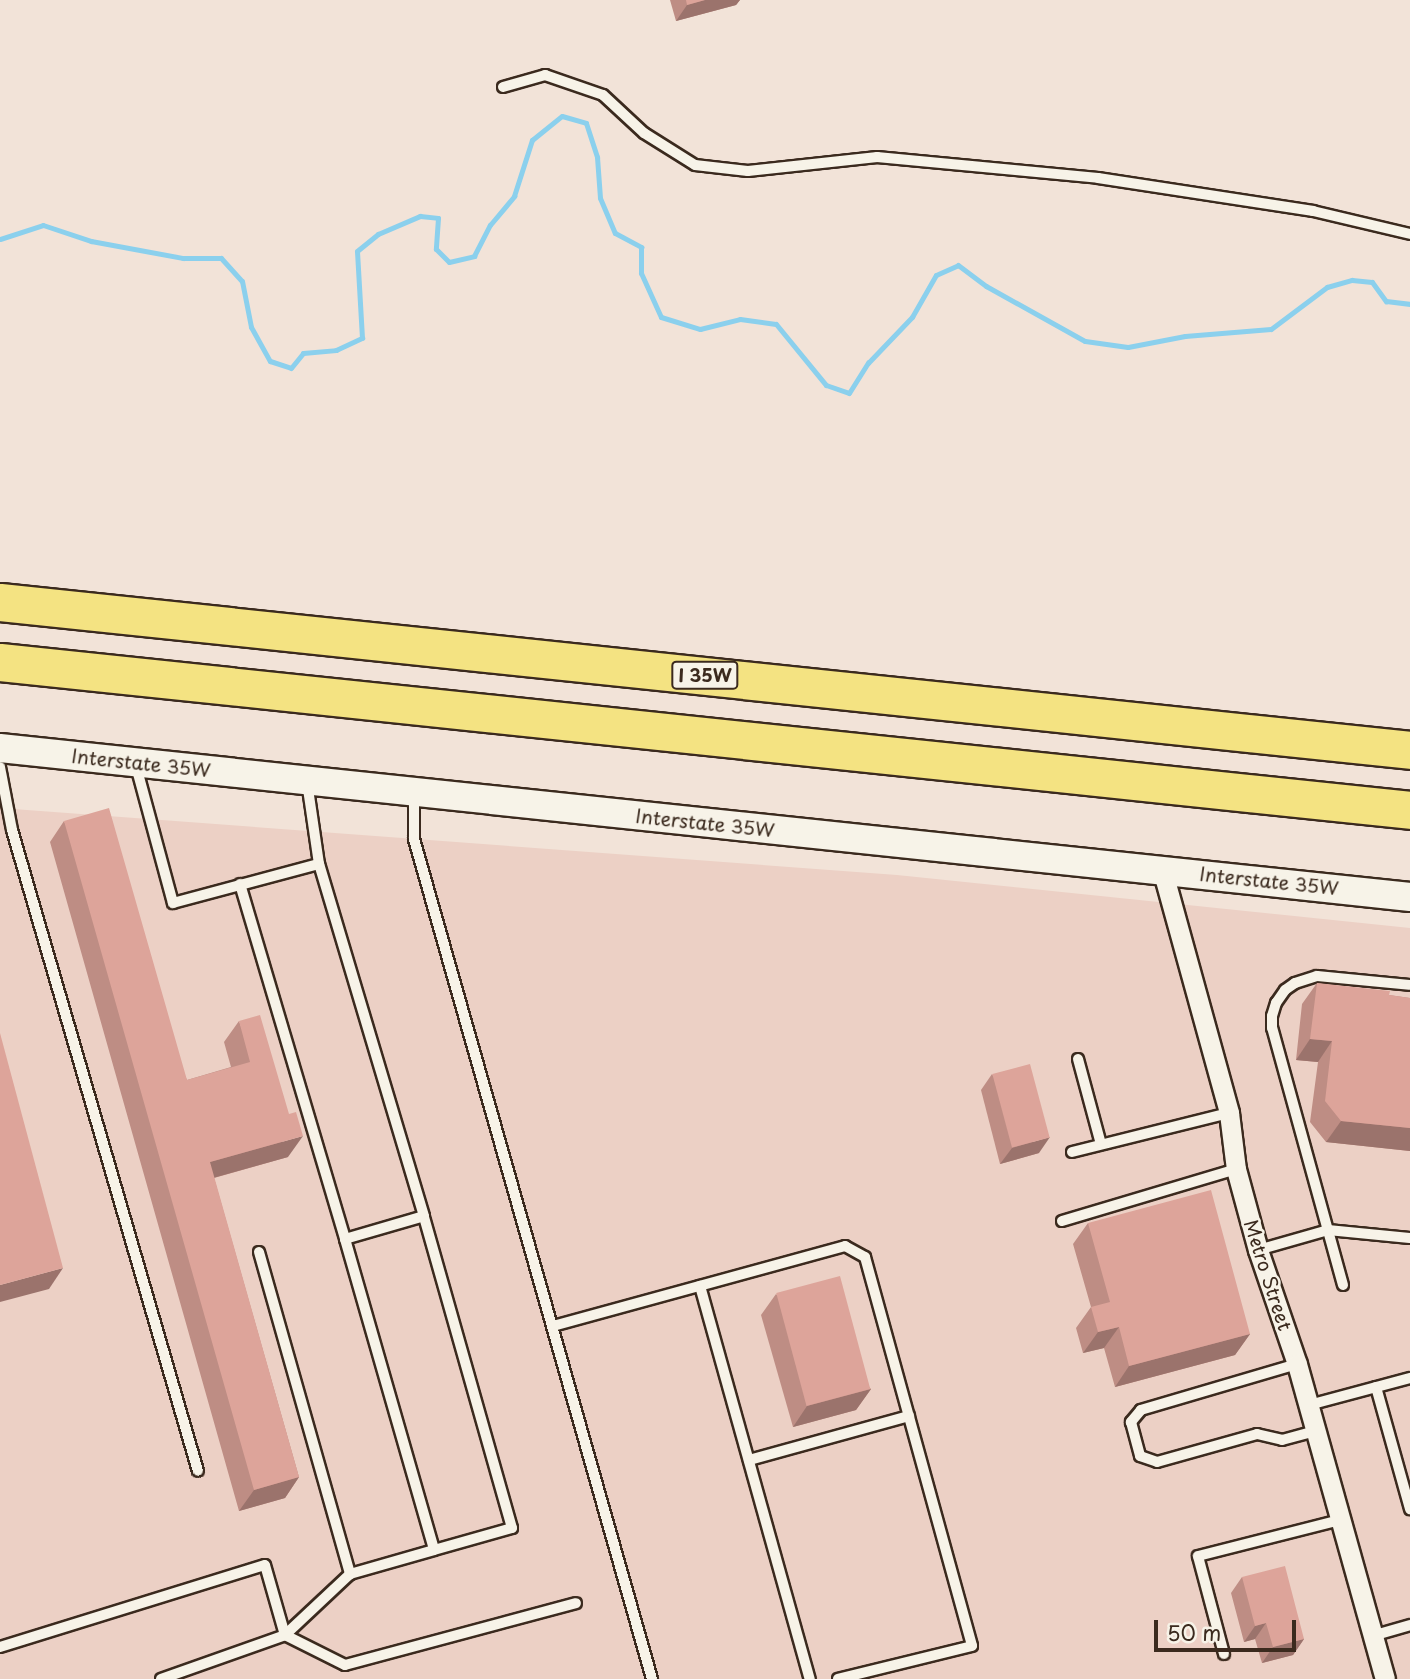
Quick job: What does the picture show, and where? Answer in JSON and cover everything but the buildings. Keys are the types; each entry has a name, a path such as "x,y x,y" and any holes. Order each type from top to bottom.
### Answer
{"highway":[{"name":"I 35W","path":"0,603 1410,750"},
{"path":"0,662 1410,810"}],"street":[{"name":"Interstate 35W","path":"0,748 1410,897"},
{"name":"Metro Street","path":"1163,869 1229,1113 1236,1169 1258,1250 1310,1405 1385,1679"}],"lane":[{"path":"503,87 545,75 603,95 644,133 695,165 748,171 877,157 1098,178 1313,211 1410,234"},
{"path":"135,762 173,903 319,864"},
{"path":"0,767 12,830 198,1471"},
{"path":"161,1679 285,1635 350,1574 512,1528 424,1216 319,864 307,781"},
{"path":"414,793 414,839 652,1679"},
{"path":"240,884 434,1550"},
{"path":"1343,1285 1272,1028 1276,1003 1295,983 1317,976 1410,985"},
{"path":"1078,1059 1101,1144"},
{"path":"1072,1152 1229,1113"},
{"path":"1062,1221 1236,1169"},
{"path":"345,1239 424,1216"},
{"path":"1258,1250 1328,1230 1410,1238"},
{"path":"553,1326 845,1245 865,1256 972,1646 838,1679"},
{"path":"259,1252 350,1574"},
{"path":"700,1286 810,1679"},
{"path":"1297,1364 1141,1410 1131,1422 1140,1456 1157,1462 1257,1434 1282,1440 1316,1431"},
{"path":"1310,1405 1410,1378"},
{"path":"1376,1387 1410,1508"},
{"path":"749,1460 909,1416"},
{"path":"1224,1654 1198,1556 1340,1520"},
{"path":"0,1647 265,1565 285,1635 345,1665 576,1603"},
{"path":"1372,1636 1410,1625"}],"shaded area":[{"path":"0,808 897,875 1410,928 1410,1679 0,1679"}],"waterway":[{"path":"0,239 43,225 91,241 183,258 221,258 242,281 251,327 270,361 291,368 303,353 336,350 362,338 357,251 378,234 420,216 438,218 436,249 449,262 474,256 490,225 514,196 532,140 562,116 586,123 597,157 600,198 615,233 641,247 641,273 661,317 700,329 740,319 776,324 826,385 849,393 868,363 912,317 936,275 958,265 986,286 1085,341 1128,347 1185,336 1271,329 1327,287 1352,280 1372,282 1386,301 1410,304"}]}
